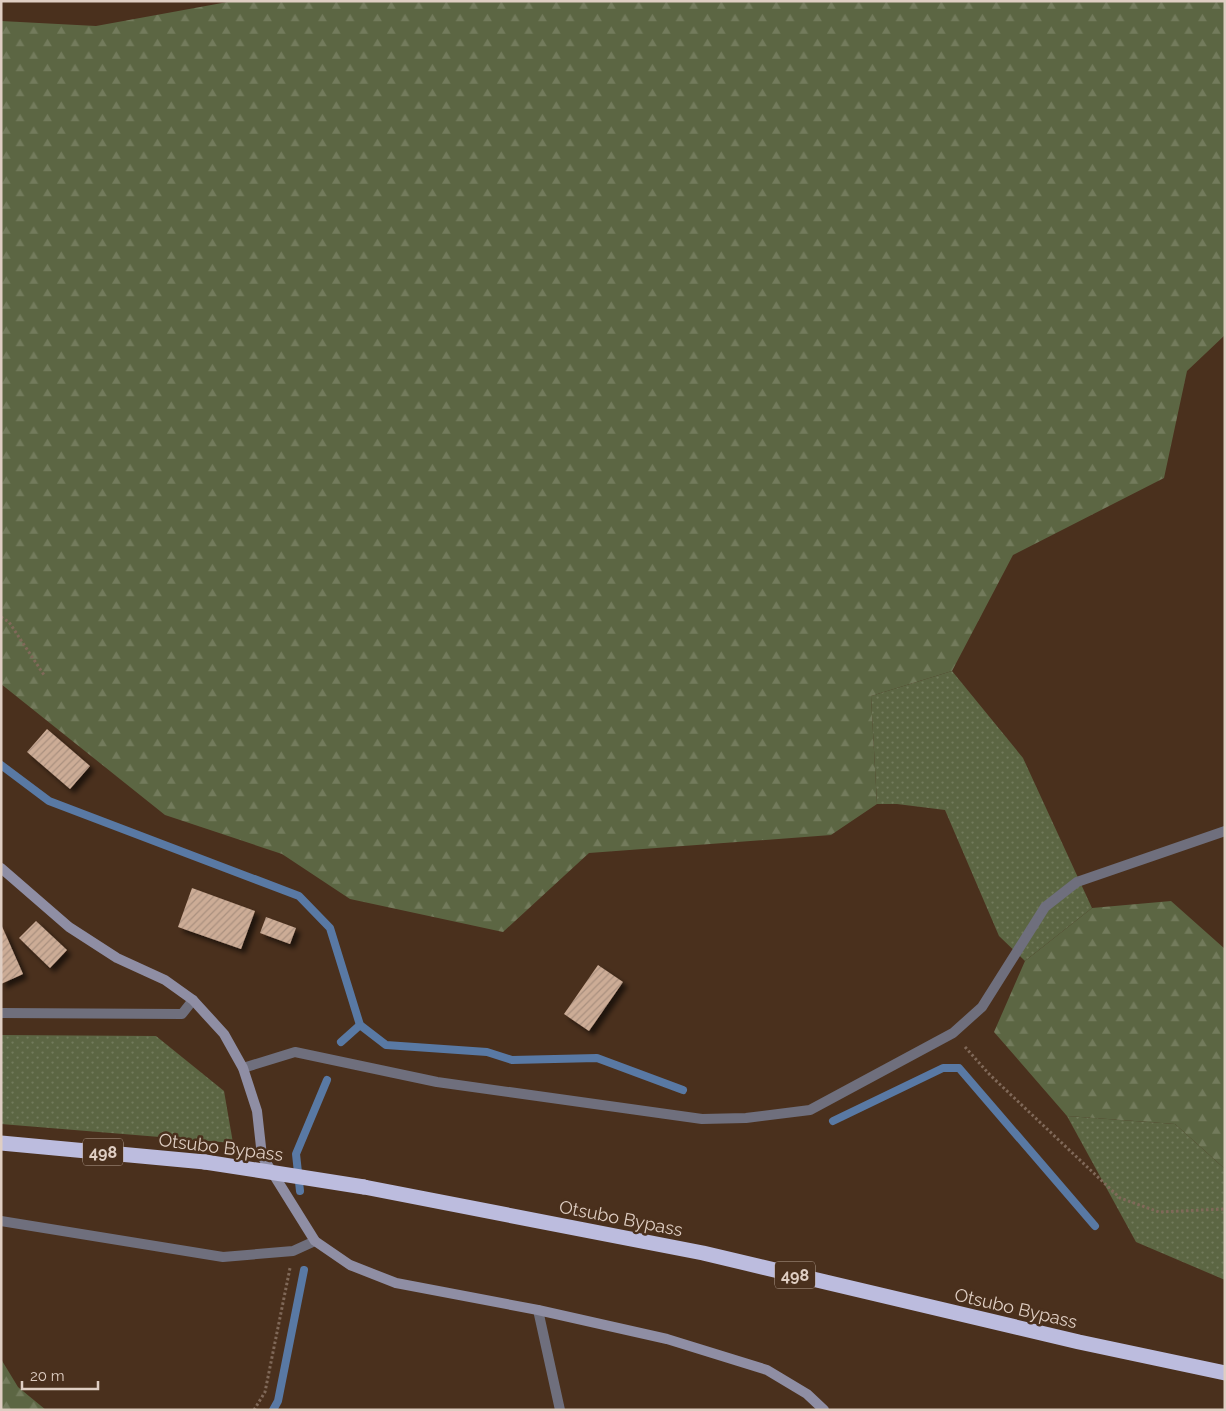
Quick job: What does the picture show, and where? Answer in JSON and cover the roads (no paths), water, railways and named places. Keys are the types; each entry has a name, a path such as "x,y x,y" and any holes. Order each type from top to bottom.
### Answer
{"highway":[{"name":"Otsubo Bypass","path":"1,1142 205,1162 364,1186 703,1253 1079,1342 1225,1373"}],"street":[{"path":"243,1068 295,1052 437,1082 702,1119 746,1118 810,1110 953,1033 982,1007 1045,907 1076,882 1225,831"},
{"path":"1,868 69,927 117,958 165,980 193,1000 224,1034 243,1068 257,1111 262,1156 315,1240 350,1265 396,1283 538,1310 667,1339 767,1370 807,1394 824,1410"},
{"path":"1,1013 182,1014 193,1000"},
{"path":"1,1221 223,1257 293,1251 315,1240"},
{"path":"538,1310 560,1410"}],"waterway":[{"path":"1,765 49,801 299,896 330,928 360,1025 386,1045 487,1052 512,1060 597,1058 683,1090"},
{"path":"341,1042 360,1025"},
{"path":"833,1121 943,1068 959,1068 1095,1226"},
{"path":"300,1191 296,1154 327,1080"},
{"path":"273,1410 278,1401 304,1270"}]}
